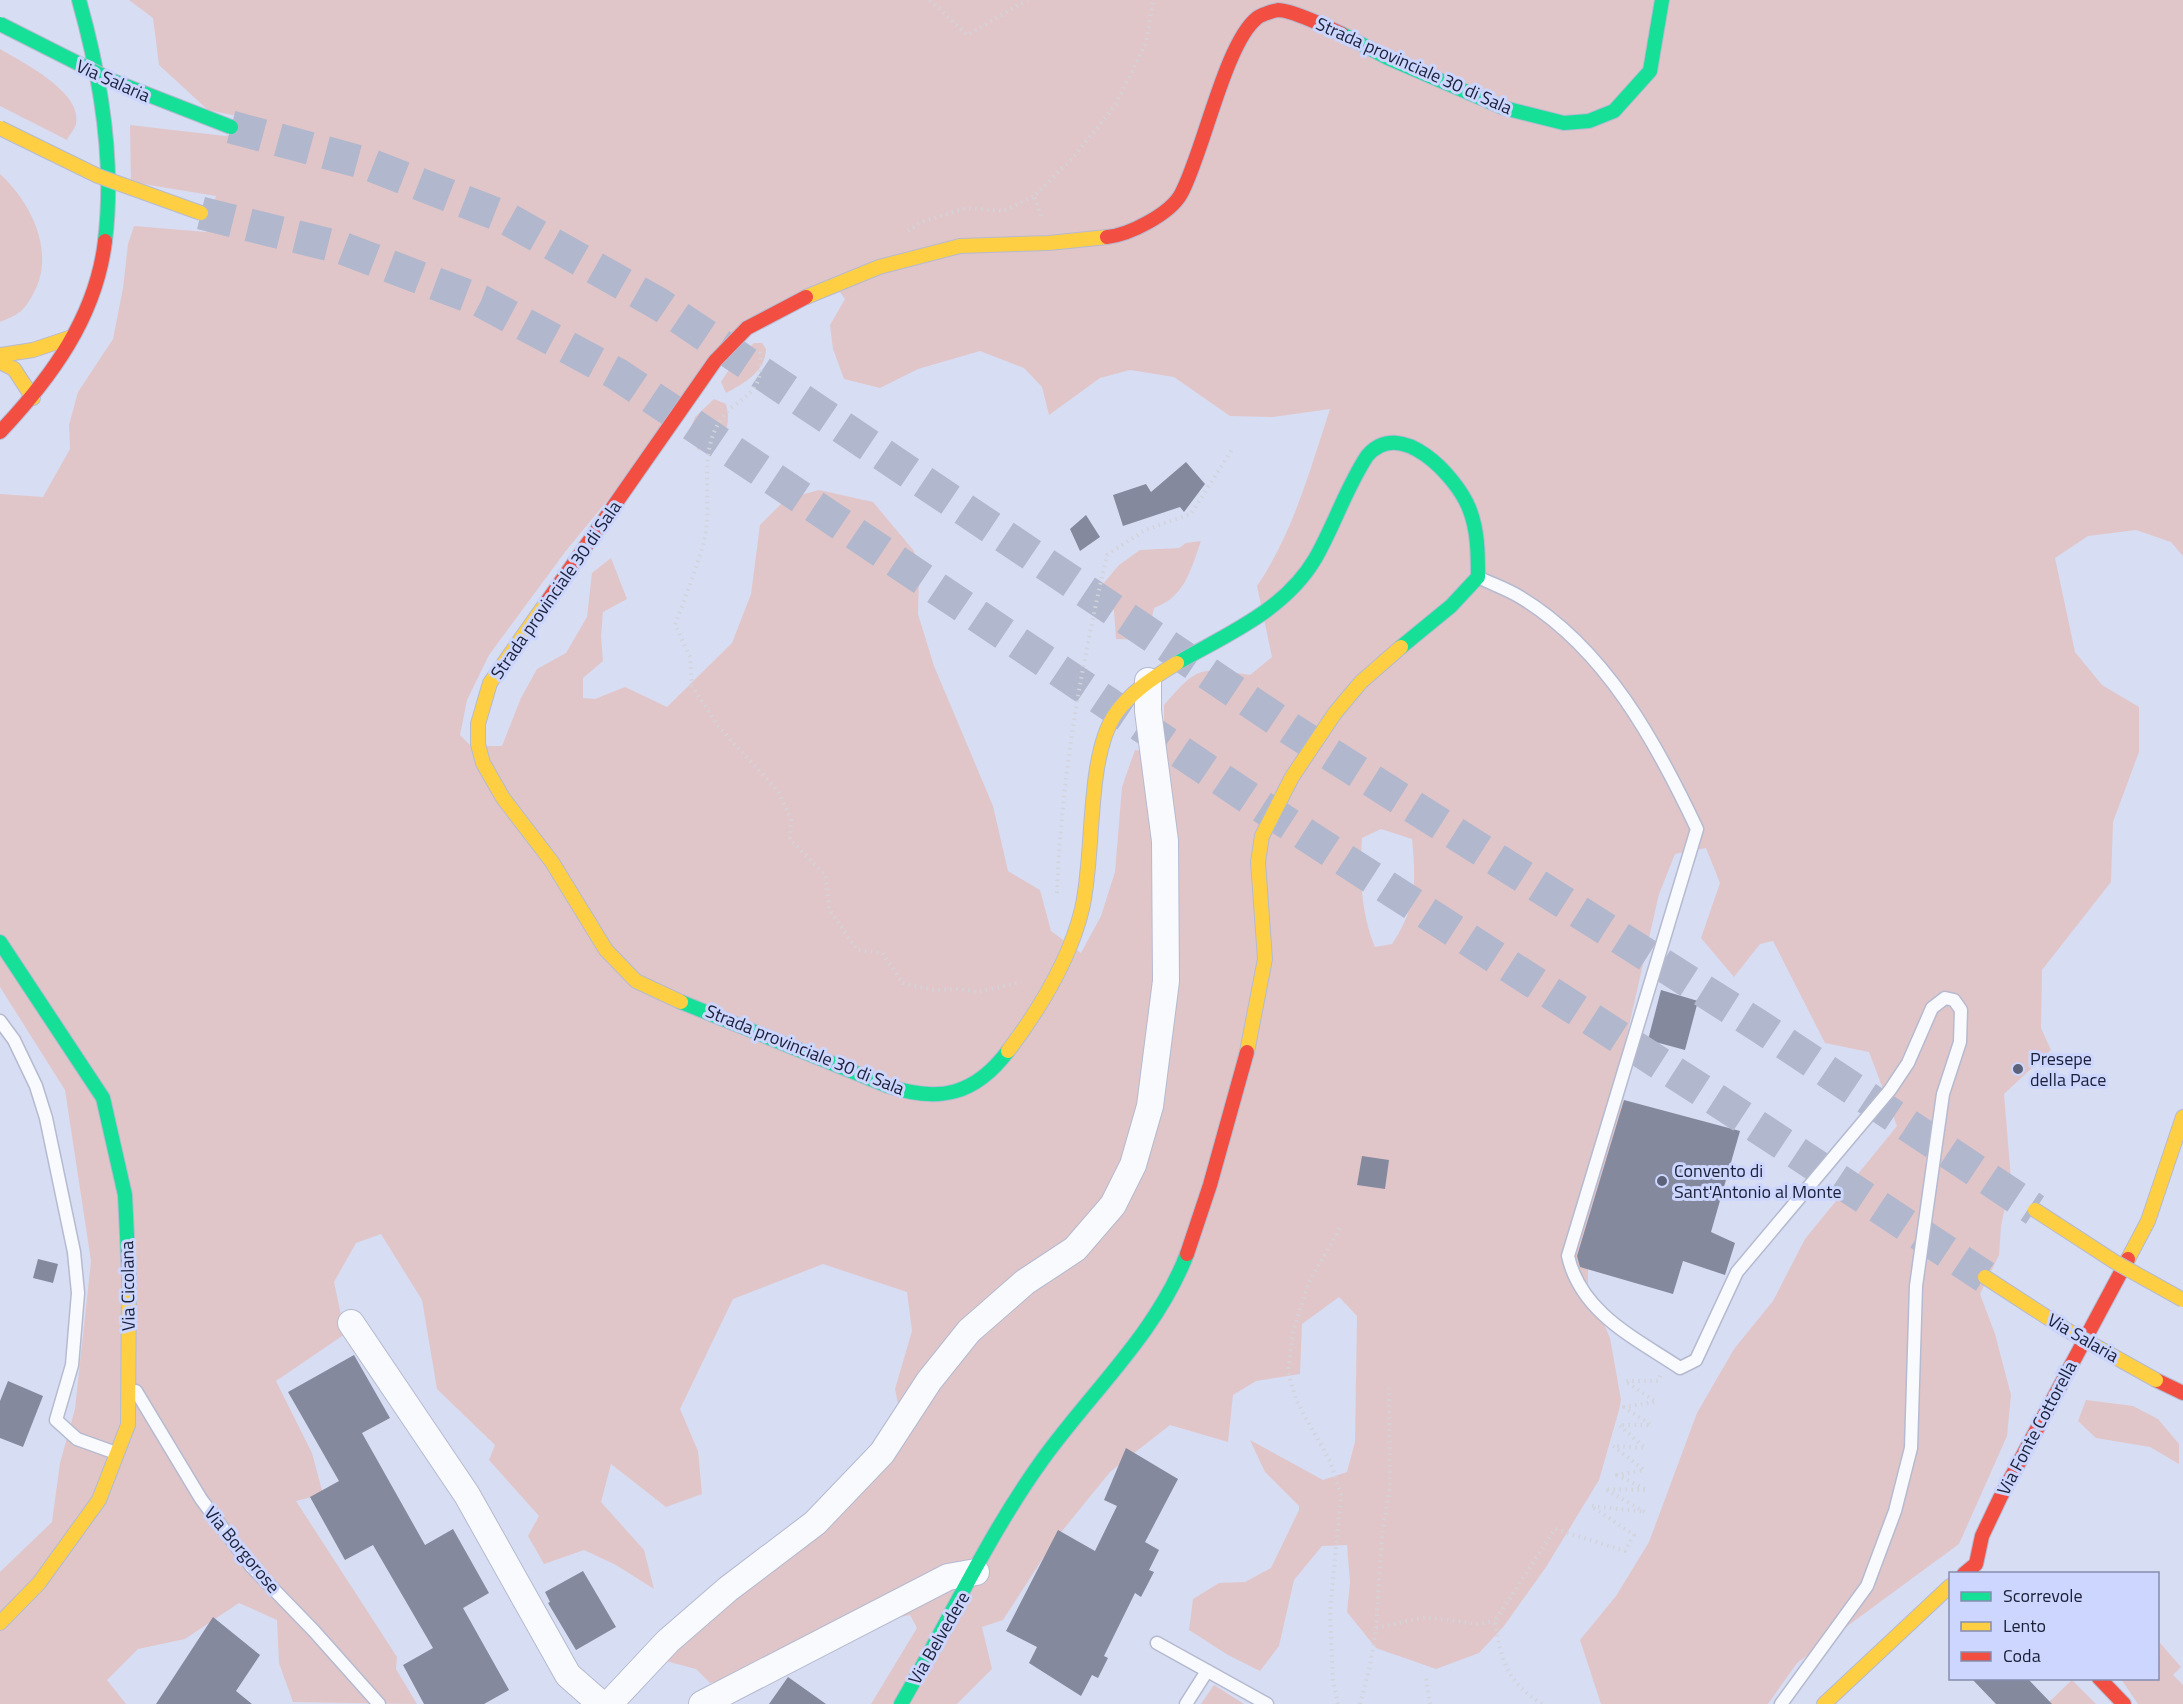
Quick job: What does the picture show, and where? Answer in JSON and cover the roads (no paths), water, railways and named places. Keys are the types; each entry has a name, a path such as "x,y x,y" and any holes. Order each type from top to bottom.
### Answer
{"main road":[{"path":"0,432 33,398 72,337 95,289 104,253 108,214 105,121 98,66 80,0"},
{"name":"Strada provinciale 30 di Sala","path":"1478,577 1479,541 1475,516 1461,488 1433,459 1408,445 1389,442 1374,449 1363,463 1316,556 1300,582 1258,619 1148,681 1114,715 1100,758 1085,900 1067,952 1014,1042 993,1070 973,1083 936,1097 918,1095 857,1074 810,1052 656,992 630,976 598,940 548,854 485,771 477,747 478,722 490,683 715,361 747,328 806,297 879,267 960,246 1049,243 1116,236 1156,218 1180,196 1238,43 1257,18 1279,10 1324,25 1388,58 1504,108 1564,123 1589,121 1614,111 1632,94 1650,71 1662,0"},
{"name":"Via Salaria","path":"0,24 43,49 138,94 231,127"},
{"path":"0,128 40,151 120,186 201,213"},
{"path":"0,355 33,350 72,337"},
{"path":"0,362 14,369 33,398"},
{"path":"11,397 33,398"},
{"path":"976,1572 1013,1505 1043,1459 1154,1319 1180,1271 1210,1189 1258,1007 1265,957 1263,901 1257,860 1261,837 1290,783 1337,709 1362,681 1438,620 1478,577"},
{"name":"Via Cicolana","path":"0,942 103,1098 125,1195 130,1286 128,1425 117,1454 99,1500 39,1582 0,1623"},
{"name":"Via Fonte Cottorella","path":"1976,1564 1982,1536 2000,1498 2167,1183 2183,1117"},
{"path":"2035,1210 2115,1262 2183,1300"},
{"name":"Via Salaria","path":"1985,1278 2065,1329 2183,1393"},
{"path":"1966,1572 1976,1564 1990,1569"},
{"name":"Via Belvedere","path":"901,1704 976,1572"},
{"path":"1824,1704 1949,1587"},
{"path":"2101,1680 2124,1704"}],"street":[{"path":"609,1704 668,1641 728,1589 815,1523 882,1453 929,1381 969,1331 1025,1282 1075,1249 1113,1205 1133,1165 1150,1106 1166,981 1165,841 1148,711 1148,681"},
{"path":"351,1323 467,1495 568,1675 601,1704"},
{"path":"702,1704 948,1577 976,1572"}],"lane":[{"path":"1478,577 1520,597 1576,640 1607,674 1668,771 1696,829 1568,1256 1572,1276 1591,1304 1609,1322 1680,1368 1696,1360 1737,1272 1890,1090 1908,1063 1932,1008 1945,998 1954,1000 1961,1010 1960,1042 1943,1094 1916,1286 1911,1448 1895,1511 1868,1586 1781,1704"},
{"path":"0,1021 14,1041 36,1086 46,1118 74,1252 78,1293 72,1365 56,1420 77,1439 117,1454"},
{"name":"Via Borgorose","path":"129,1378 201,1500 250,1566 314,1631 379,1704"},
{"path":"1157,1643 1268,1704"},
{"path":"1186,1704 1207,1671"}],"tunnel":[{"path":"231,127 368,164 504,217 659,304 1292,730 1759,1026 2035,1210"},
{"path":"201,213 342,248 481,301 617,374 1261,806 1715,1099 1985,1277"}],"place":[{"name":"Presepe della Pace","path":"2018,1069"},
{"name":"Convento di Sant'Antonio al Monte","path":"1662,1181"}]}
